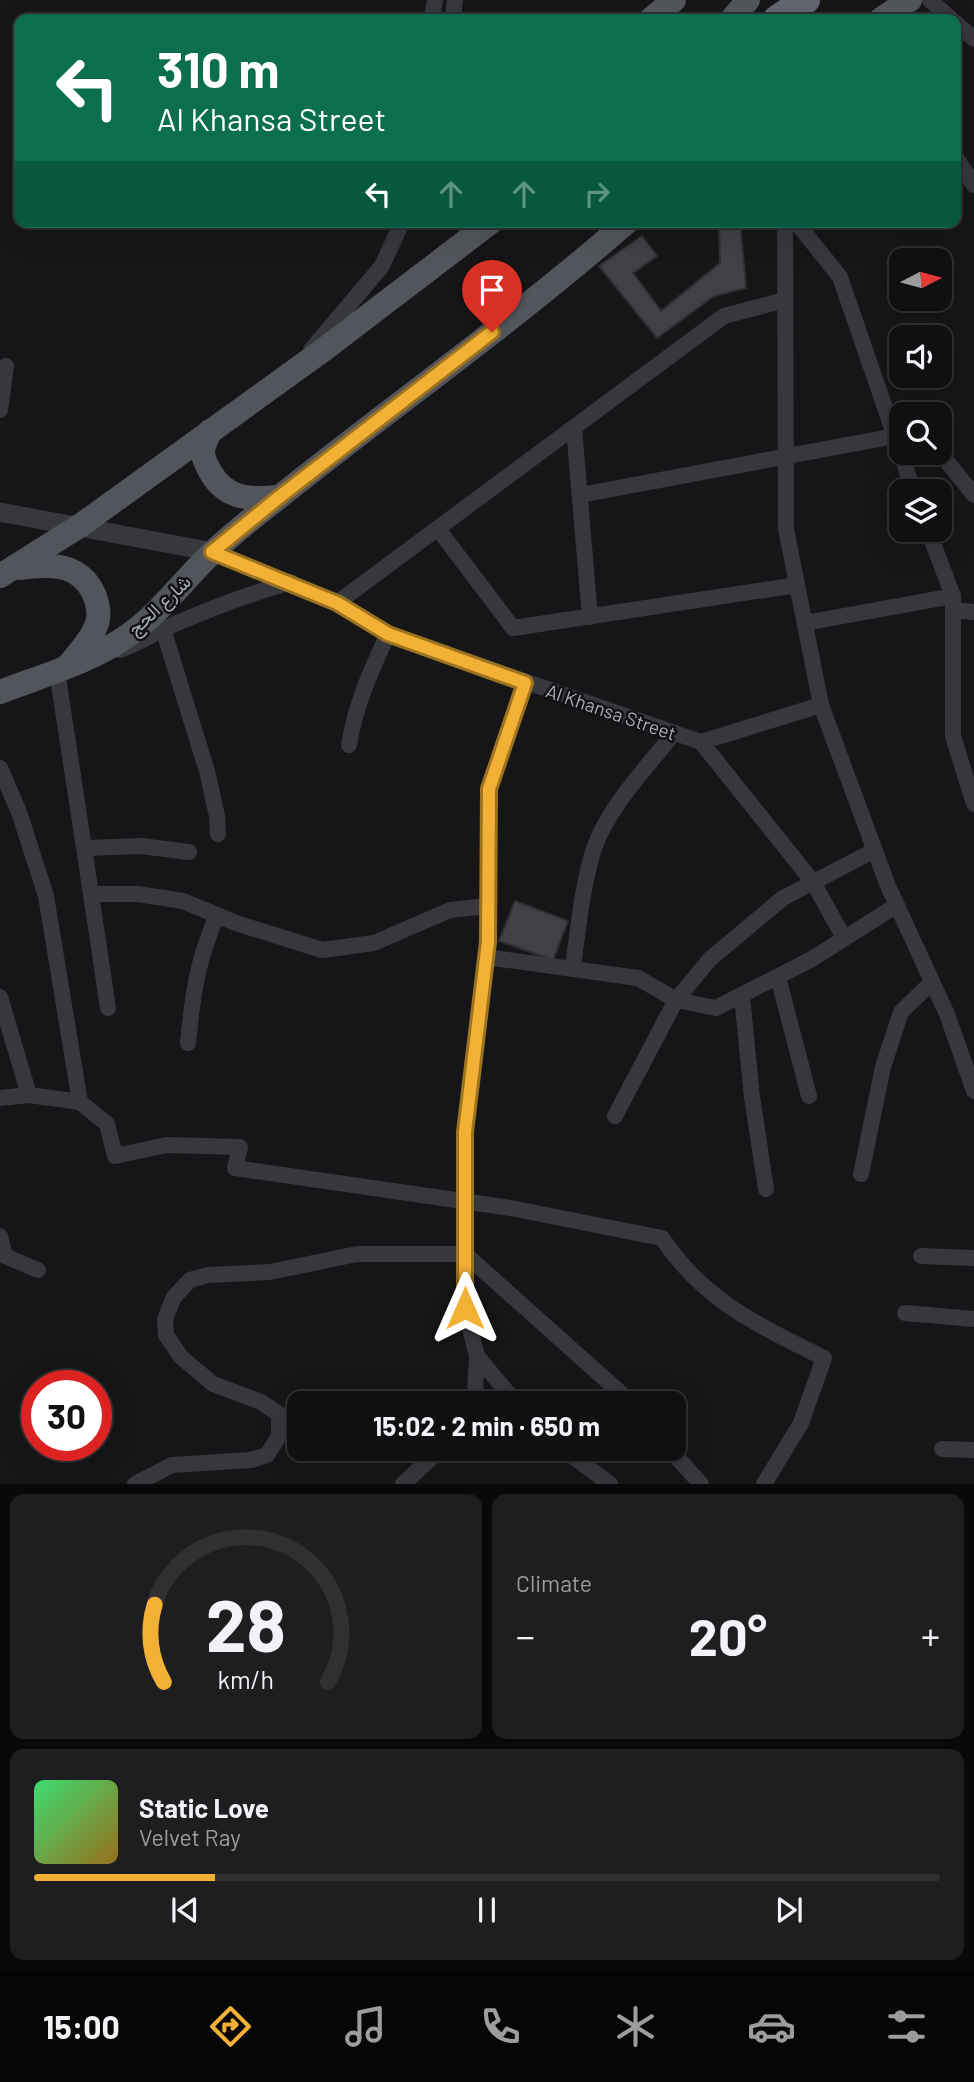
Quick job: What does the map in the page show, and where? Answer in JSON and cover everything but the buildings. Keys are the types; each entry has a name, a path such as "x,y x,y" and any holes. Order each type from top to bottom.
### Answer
{"highway":[{"path":"785,14 806,0"}],"main road":[{"path":"657,14 674,0"},
{"path":"736,14 748,0"},
{"path":"889,14 910,0"},
{"path":"5,573 81,525 297,369 483,228"},
{"name":"شارع الحج","path":"0,692 93,656 129,635 157,612 212,552 573,269 620,228"},
{"path":"209,431 203,453 218,485 241,497 256,500 278,498"},
{"path":"5,573 52,565 73,569 91,588 98,604 96,627 62,668"}],"street":[{"path":"930,0 945,14"},
{"path":"961,165 974,184"},
{"path":"297,369 382,266 398,228"},
{"path":"785,228 786,529 821,705 897,905 947,1014 974,1091"},
{"path":"801,228 840,277 889,419"},
{"path":"337,603 724,316 785,300"},
{"path":"0,410 6,366"},
{"path":"574,428 590,617"},
{"path":"580,495 889,437"},
{"path":"950,465 974,495"},
{"path":"0,512 81,525 212,552"},
{"path":"438,529 513,628 797,585"},
{"path":"932,542 953,603 953,736 974,804"},
{"name":"Al Khansa Street","path":"212,552 337,603 388,634 701,742 821,705"},
{"path":"93,656 131,647 163,629 238,597 291,582"},
{"path":"805,623 953,603 974,612"},
{"path":"163,629 206,771 217,816 218,834"},
{"path":"349,745 352,724 388,634"},
{"path":"62,668 108,1008"},
{"path":"475,1391 477,1356 465,1308 465,1132 486,957 489,789 525,683"},
{"path":"573,967 583,898 598,837 618,803 673,734"},
{"path":"701,742 813,883 844,938"},
{"path":"0,768 19,811 46,897 80,1102"},
{"path":"86,848 141,846 189,852"},
{"path":"615,1116 676,1000 710,959 783,898 875,850"},
{"path":"91,894 160,895 322,950 374,943 450,910 488,906"},
{"path":"486,957 638,978 676,1000 716,1008 778,977 897,905"},
{"path":"188,1043 194,985 201,953 217,915"},
{"path":"778,977 809,1096"},
{"path":"861,1174 883,1067 901,1012 932,982"},
{"path":"742,996 752,1097 766,1189"},
{"path":"0,998 29,1095"},
{"path":"0,1098 29,1095 80,1102 107,1124 115,1156 167,1145 240,1147 235,1168 511,1208 662,1238 680,1265 707,1292 760,1326 824,1358 801,1423 764,1483"},
{"path":"0,1236 5,1256 38,1270"},
{"path":"135,1483 172,1465 267,1455 279,1436 279,1413 261,1402 214,1384 181,1357 166,1335 165,1319 174,1297 190,1280 208,1275 270,1272 358,1254 465,1254 618,1391"},
{"path":"921,1256 974,1258"},
{"path":"905,1313 974,1319"},
{"path":"477,1356 506,1391"},
{"path":"942,1449 974,1450"},
{"path":"404,1483 428,1461"},
{"path":"579,1461 610,1483"},
{"path":"680,1461 701,1483"}],"route":[{"path":"465,1308 465,1132 488,942 489,789 525,683 388,634 337,603 212,552 492,332"}]}
